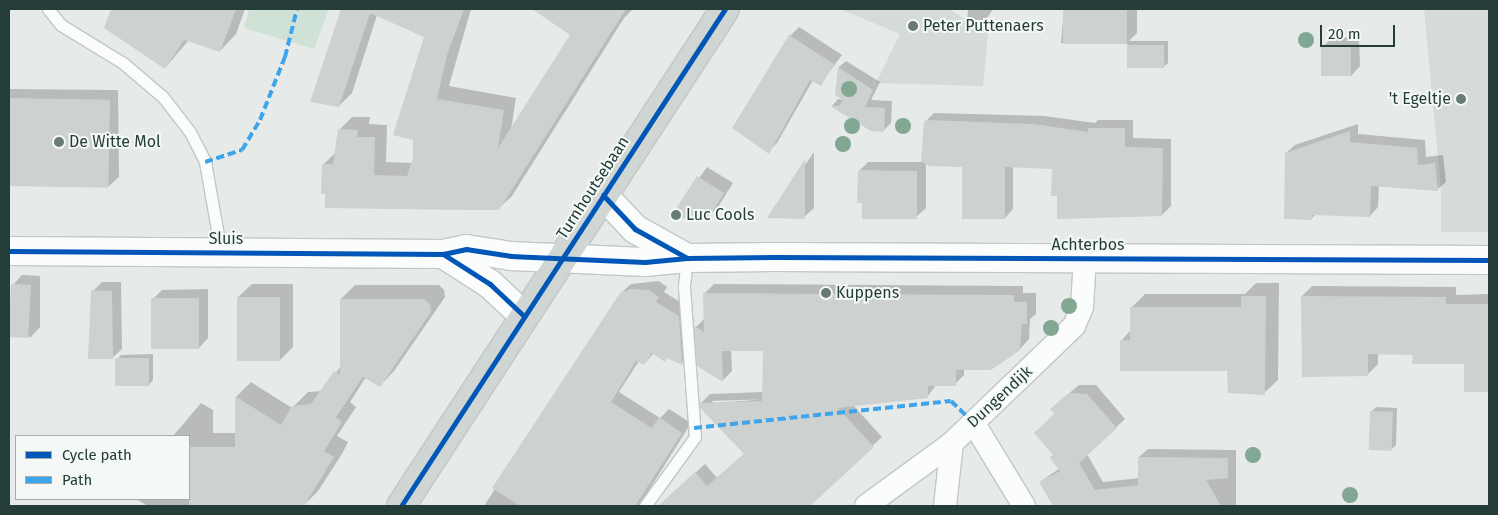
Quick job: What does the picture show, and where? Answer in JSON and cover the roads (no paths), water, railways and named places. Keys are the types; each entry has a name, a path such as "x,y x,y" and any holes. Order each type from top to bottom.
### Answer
{"main road":[{"name":"Turnhoutsebaan","path":"401,506 725,9"}],"street":[{"name":"Achterbos","path":"603,195 635,229 687,258"},
{"name":"Sluis","path":"9,251 443,254 466,249 511,256 564,256"},
{"path":"443,254 490,284 524,316"},
{"name":"Achterbos","path":"564,256 645,262 687,258 1489,260"},
{"name":"Dungendijk","path":"866,506 952,443 1074,326 1082,307 1085,258"},
{"path":"973,422 1024,506"},
{"path":"945,506 952,443"}],"lane":[{"path":"48,9 61,25 123,63 163,97 190,132 205,162 221,252"},
{"path":"645,506 695,438 684,286 687,258"}],"place":[{"name":"Peter Puttenaers","path":"913,26"},
{"name":"'t Egeltje","path":"1461,99"},
{"name":"De Witte Mol","path":"59,142"},
{"name":"Luc Cools","path":"676,215"},
{"name":"Kuppens","path":"826,293"}]}
